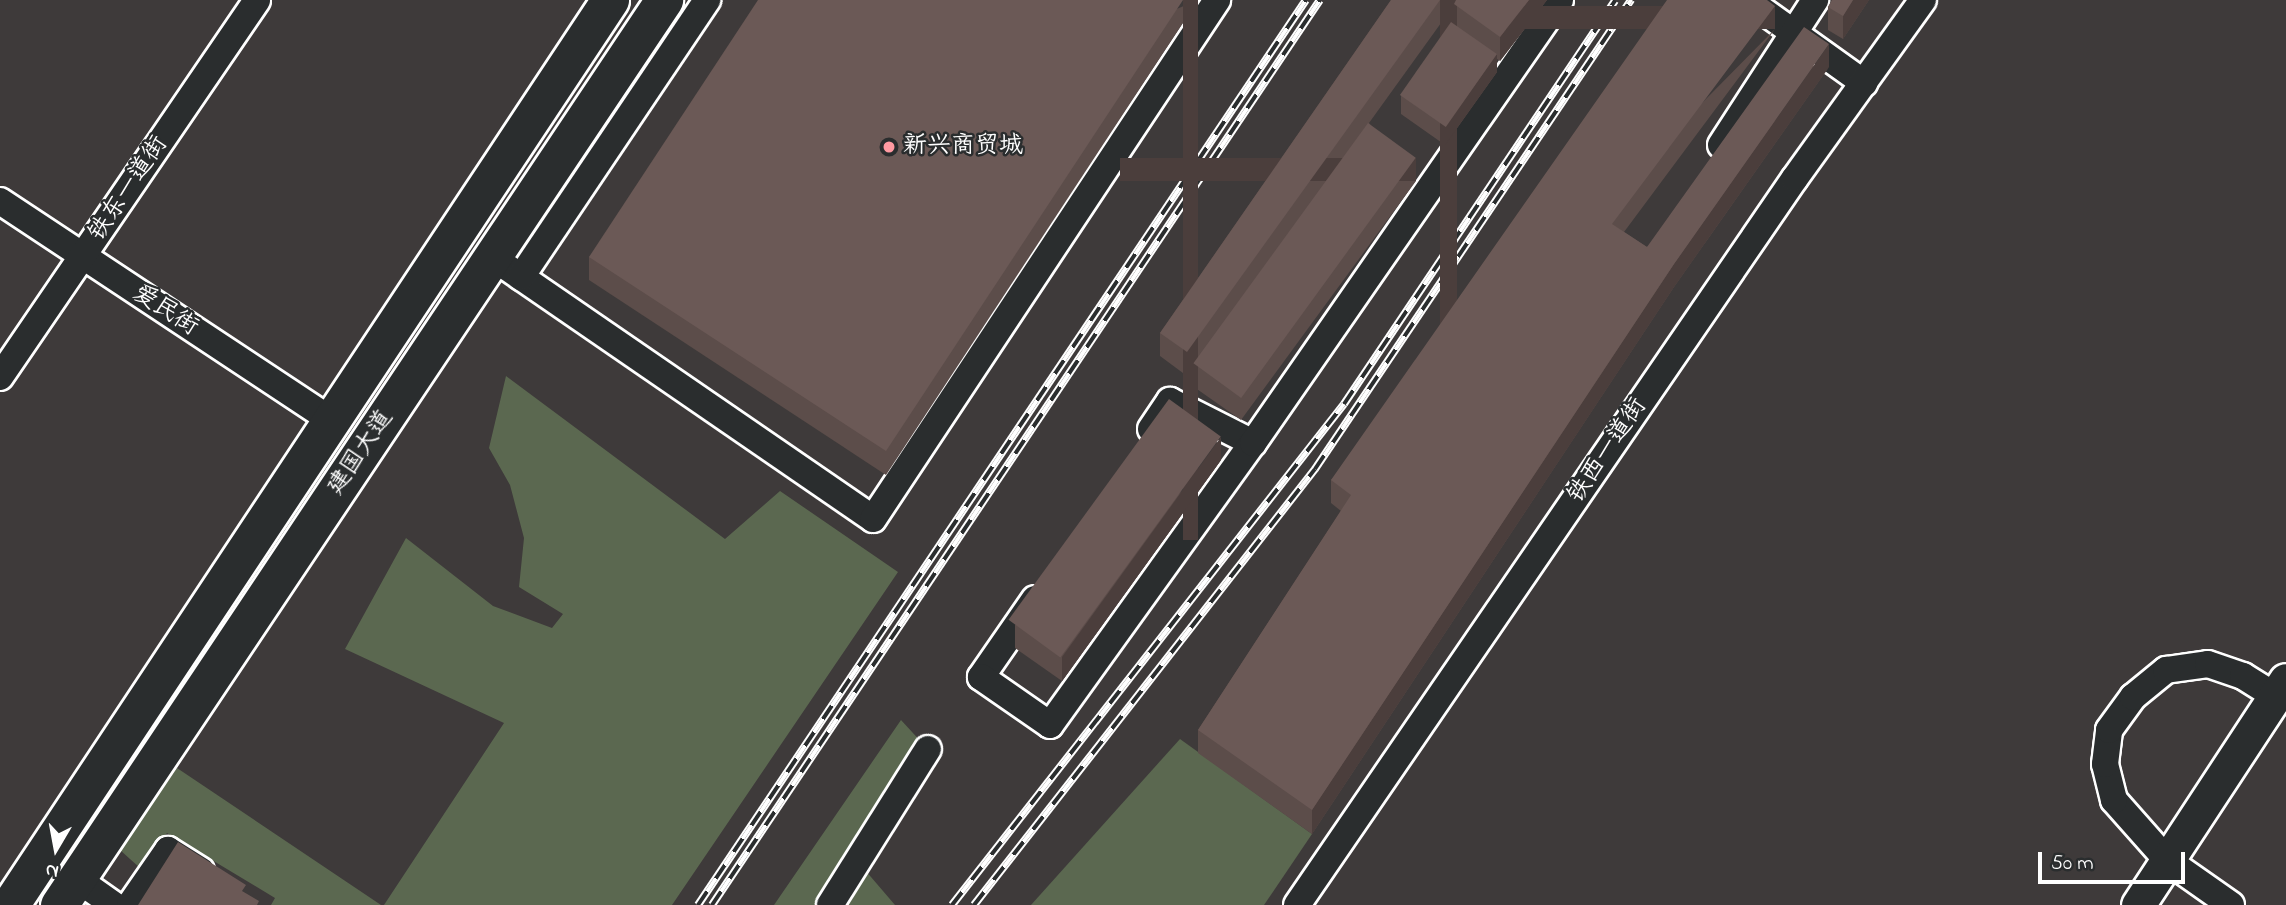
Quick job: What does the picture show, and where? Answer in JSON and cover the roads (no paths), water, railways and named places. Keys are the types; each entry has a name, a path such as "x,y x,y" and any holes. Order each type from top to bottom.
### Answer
{"highway":[{"name":"建国大道","path":"10,905 610,0"},
{"name":"建国大道","path":"68,892 506,267 656,3"}],"main road":[{"path":"2138,905 2281,688"}],"street":[{"name":"铁东一道街","path":"0,377 257,0"},
{"path":"707,0 506,267 873,519 1217,0"},
{"path":"1052,574 981,677 1050,725 1253,443 1560,0"},
{"path":"1748,0 1864,83"},
{"path":"1705,169 1797,33 1815,0"},
{"name":"铁西一道街","path":"1297,905 1923,0"},
{"name":"爱民街","path":"0,201 331,420"},
{"path":"1139,447 1170,401 1253,443"},
{"path":"2231,905 2167,860 2114,800 2105,764 2109,730 2133,696 2166,670 2208,664 2281,688"},
{"path":"830,905 928,749"},
{"path":"130,905 167,850 226,886"},
{"path":"68,892 114,905"}],"railway":[{"path":"698,905 1306,0"},
{"path":"712,905 1320,0"},
{"path":"952,905 1344,404 1615,0"},
{"path":"974,905 1315,469 1631,0"}],"place":[{"name":"新兴商贸城","path":"889,147"}]}
